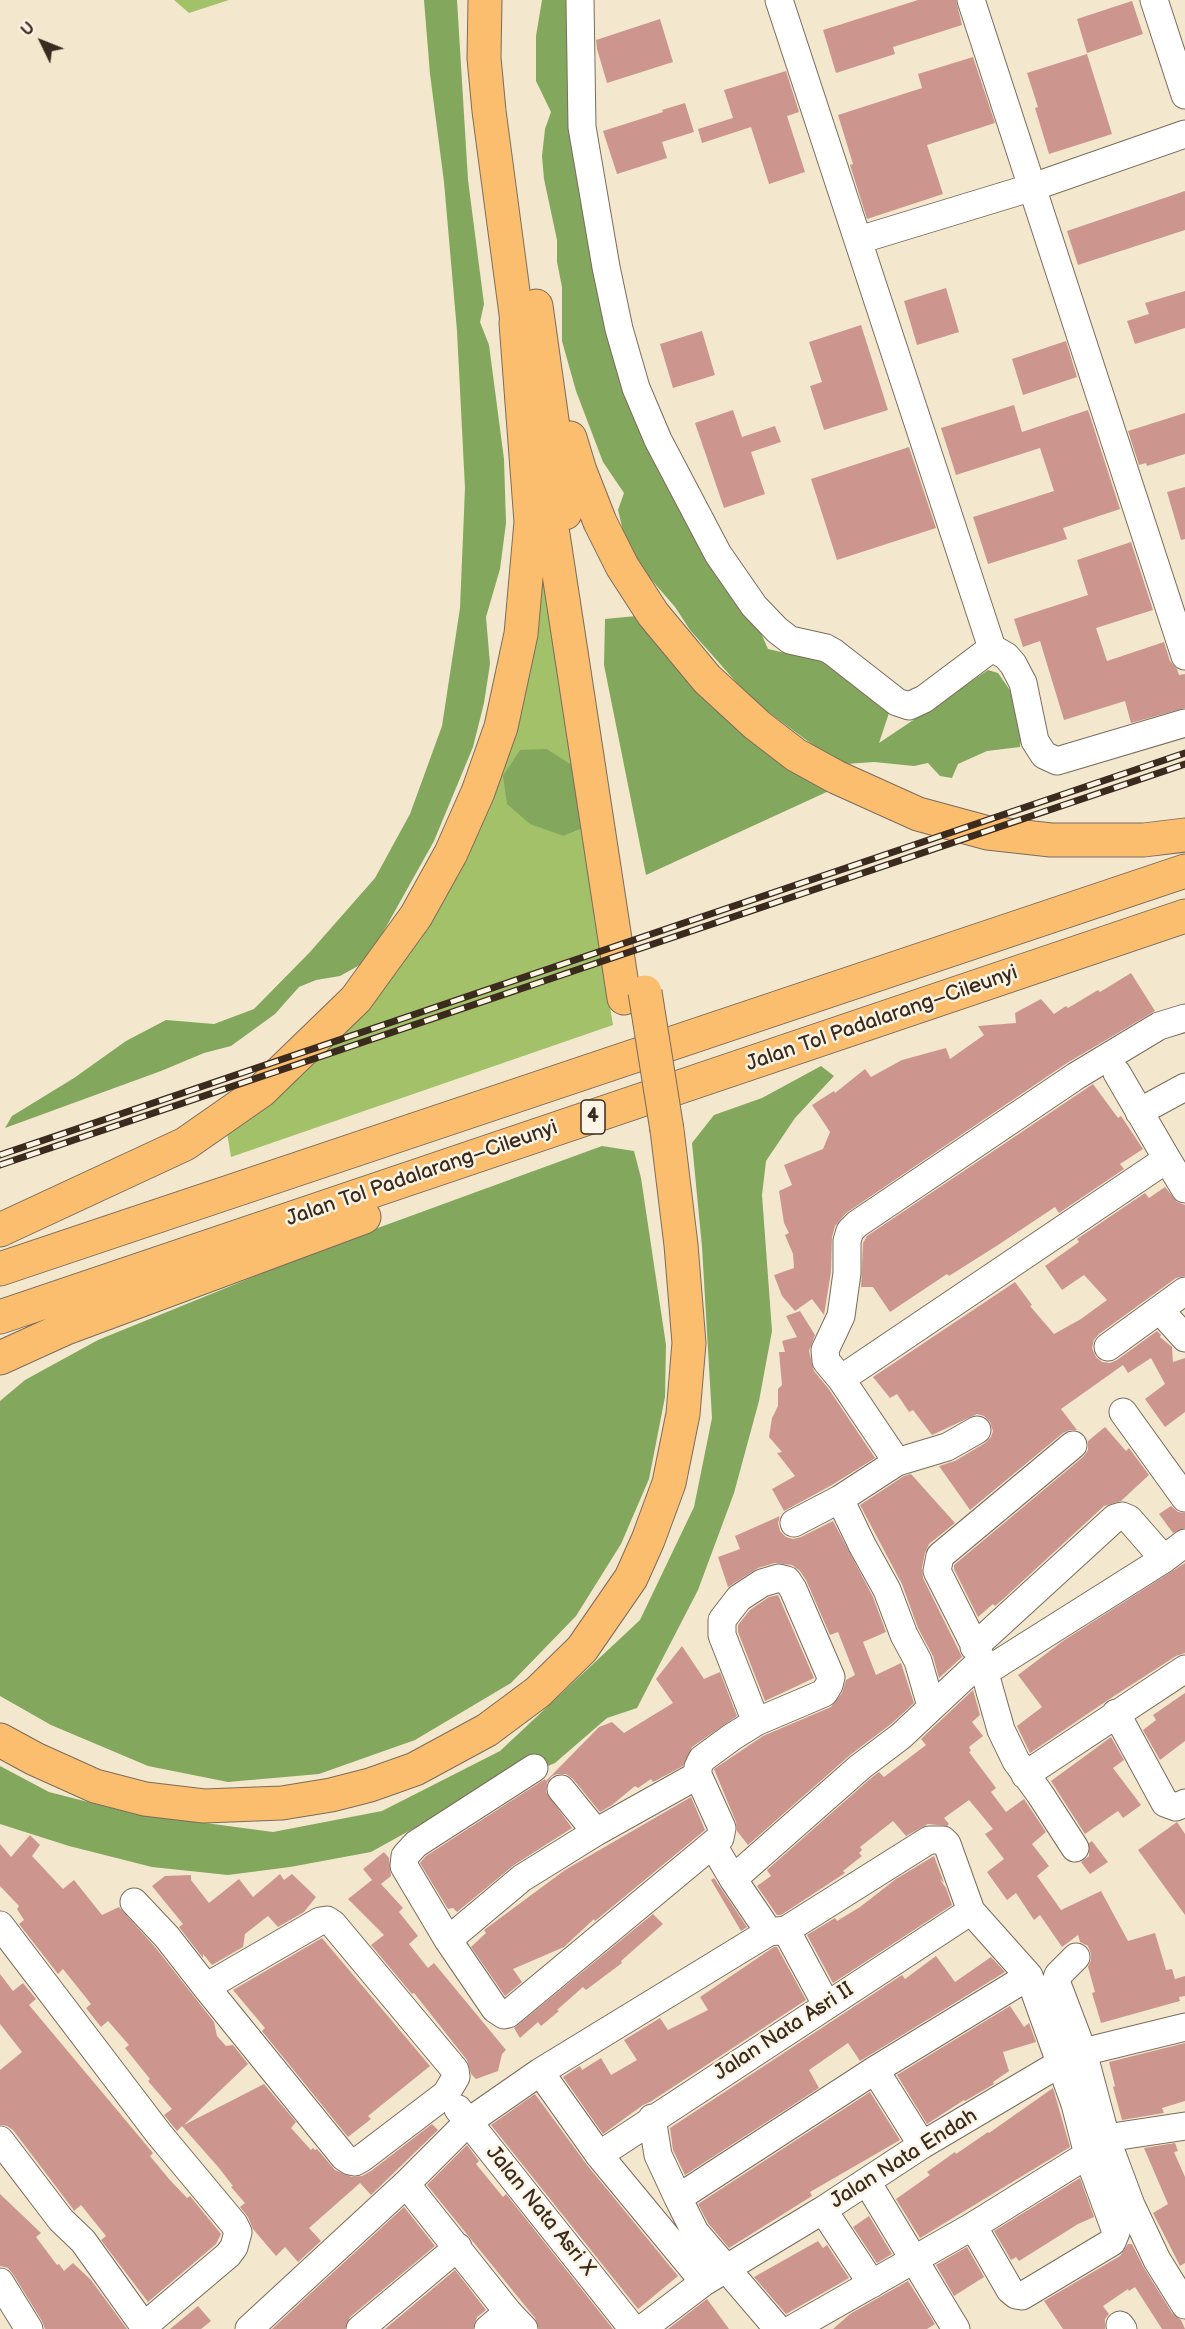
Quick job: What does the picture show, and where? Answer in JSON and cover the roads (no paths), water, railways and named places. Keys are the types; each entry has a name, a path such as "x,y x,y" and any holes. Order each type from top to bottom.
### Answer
{"highway":[{"path":"0,1740 94,1786 146,1799 204,1806 282,1803 331,1795 370,1785 415,1769 487,1730 538,1692 582,1649 631,1578 669,1483 683,1414 689,1343 681,1245 656,1131 585,663 489,111 484,58 485,0"},
{"path":"0,1230 185,1144 261,1091 356,999 416,916 451,853 478,792 501,727 521,634 531,522 529,332 509,106 507,0"},
{"path":"529,332 600,522 622,566 653,614 707,680 757,725 796,755 845,782 918,814 988,833 1051,840 1144,840 1185,835"},
{"name":"Jalan Tol Padalarang–Cileunyi","path":"0,1269 1185,871"},
{"name":"Jalan Tol Padalarang–Cileunyi","path":"0,1317 1185,916"},
{"path":"0,1721 51,1752 119,1779 183,1791 255,1793 306,1787 383,1768 456,1734 486,1716 538,1676 583,1626 616,1579 635,1543 652,1497 669,1419 675,1360 656,1131"},
{"path":"0,1359 66,1328 390,1208 508,1146"}],"street":[{"path":"580,0 582,126 619,329 636,388 649,420 717,554 754,606 777,630 790,640 826,648 833,652 897,702 909,706 924,699 992,648"},
{"path":"779,0 992,648 1006,656 1023,683 1035,741 1044,755 1057,761 1185,723"},
{"path":"971,0 1185,656"},
{"path":"1154,0 1185,95"},
{"path":"859,240 1033,187 1185,134"},
{"path":"897,1462 841,1379 826,1361 825,1350 841,1316 847,1274 847,1241 850,1231 857,1224 1076,1076 1159,1026 1185,1018"},
{"path":"1117,1073 1185,1189"},
{"path":"1139,1112 1185,1087"},
{"path":"841,1379 1167,1159"},
{"path":"1108,1347 1185,1291"},
{"path":"1167,1318 1185,1338"},
{"path":"1123,1412 1184,1493"},
{"path":"794,1523 840,1499 897,1462 947,1447 977,1430"},
{"path":"1073,1445 940,1556 937,1571 980,1660 1001,1730 1025,1775 1075,1848"},
{"path":"840,1499 887,1590 904,1635 918,1660 931,1706"},
{"path":"733,1879 860,1767 901,1736 980,1660 1115,1518 1122,1516 1129,1519 1164,1559"},
{"path":"980,1660 1164,1559 1185,1543"},
{"path":"534,1768 416,1844 405,1856 404,1866 448,1940 495,2009 501,2014 508,2014 720,1838 723,1828 698,1775 698,1767 702,1759 756,1722 824,1693 831,1677 793,1588 787,1580 779,1578 762,1583 739,1598 722,1620 722,1635 756,1722"},
{"path":"1025,1775 1185,1669"},
{"path":"1116,1713 1165,1803 1176,1807 1185,1803"},
{"path":"448,1940 522,1878 596,1832 698,1775"},
{"path":"561,1789 596,1832"},
{"path":"249,2329 406,2184 468,2122 540,2072 929,1840 943,1839 947,1844 971,1911 1029,1976 1070,2058"},
{"path":"713,1845 733,1879 778,1931 826,2004"},
{"path":"134,1902 167,1937 206,1987 350,2161 356,2162 362,2158 446,2094 456,2078 455,2070 333,1924 327,1920 320,1921 206,1987"},
{"name":"Jalan Nata Asri II","path":"599,2155 652,2118 971,1911"},
{"path":"0,1925 159,2134 234,2224 238,2232 234,2247 228,2255 145,2328 83,2241 61,2220 0,2140"},
{"path":"973,2226 1010,2290 1022,2296 1112,2242 1116,2232 1096,2146 1070,2058 1056,1981 1058,1975 1076,1957"},
{"path":"678,2198 875,2070 1029,1976"},
{"name":"Jalan Nata Endah","path":"642,2329 715,2275 823,2210 922,2145 1070,2058 1185,2027"},
{"path":"875,2070 922,2145"},
{"path":"540,2072 599,2155 715,2275 778,2329"},
{"name":"Jalan Nata Asri X","path":"446,2094 633,2329"},
{"path":"652,2118 658,2155 715,2275"},
{"path":"792,2329 973,2226 1096,2146 1185,2126"},
{"path":"1096,2146 1131,2205 1158,2260 1185,2306"},
{"path":"867,2182 956,2329"},
{"path":"406,2184 458,2247 507,2323"},
{"path":"823,2210 872,2284"},
{"path":"360,2329 458,2247"},
{"path":"0,2282 29,2329"}],"railway":[{"path":"0,1155 1185,753"},
{"path":"0,1165 1185,764"}]}
